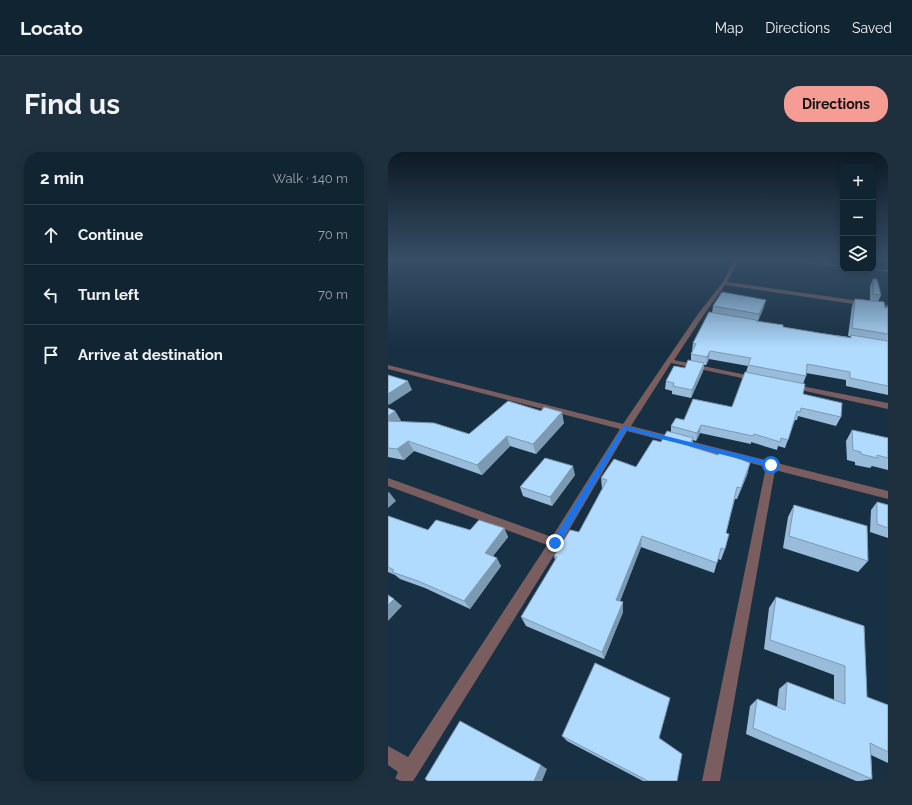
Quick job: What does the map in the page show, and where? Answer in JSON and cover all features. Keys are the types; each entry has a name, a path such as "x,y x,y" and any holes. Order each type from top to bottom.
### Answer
{"street":[{"path":"388,755 407,775 555,543 625,428 670,361 704,316 720,289"},
{"path":"769,289 888,306"},
{"path":"670,361 763,380"},
{"path":"388,367 888,495"},
{"path":"779,383 888,406"},
{"path":"711,781 771,465"},
{"path":"388,482 555,543"}],"building":[{"path":"873,289 880,289 881,295 873,294"},
{"path":"722,292 766,300 759,314 713,306"},
{"path":"855,299 884,302 885,308 888,307 888,334 852,328"},
{"path":"709,312 819,333 851,338 851,335 888,341 888,386 850,378 850,372 807,364 806,376 748,365 751,358 710,351 707,357 691,354 696,344 693,343"},
{"path":"688,360 704,363 692,390 673,386 674,383 666,381 674,366 685,368"},
{"path":"745,372 805,384 803,394 842,403 841,417 801,408 800,412 797,411 788,440 781,438 780,442 754,434 753,436 701,425 697,433 671,426 676,418 684,420 693,399 732,407"},
{"path":"388,375 408,381 388,394"},
{"path":"508,401 541,411 544,407 562,412 533,444 507,436 477,465 408,441 397,449 388,448 388,421 434,423 469,434"},
{"path":"388,408 395,411 388,416"},
{"path":"852,430 888,438 888,458 877,455 877,458 861,454 861,452 853,450"},
{"path":"667,431 693,438 689,446 718,455 720,451 750,463 741,488 737,487 726,533 729,534 725,549 721,548 717,563 642,536 616,600 623,602 602,652 521,617 557,557 554,556 570,530 579,532 607,480 601,478 614,459 636,467 653,440 661,442"},
{"path":"545,458 573,466 550,497 520,487"},
{"path":"877,502 888,505 888,528 877,524"},
{"path":"794,505 867,526 868,561 789,536"},
{"path":"388,516 428,530 436,520 470,530 479,520 504,528 485,553 497,558 464,601 418,581 392,572 394,570 388,567"},
{"path":"388,595 394,599 388,605"},
{"path":"776,597 864,626 867,697 888,705 888,752 870,743 872,779 753,728 757,699 785,710 787,682 845,704 845,666 770,640"},
{"path":"595,663 670,698 659,738 682,754 677,781 648,781 562,736"},
{"path":"460,721 541,765 534,781 428,781 425,779"}],"route":[{"path":"555,543 625,428 771,465"}]}
